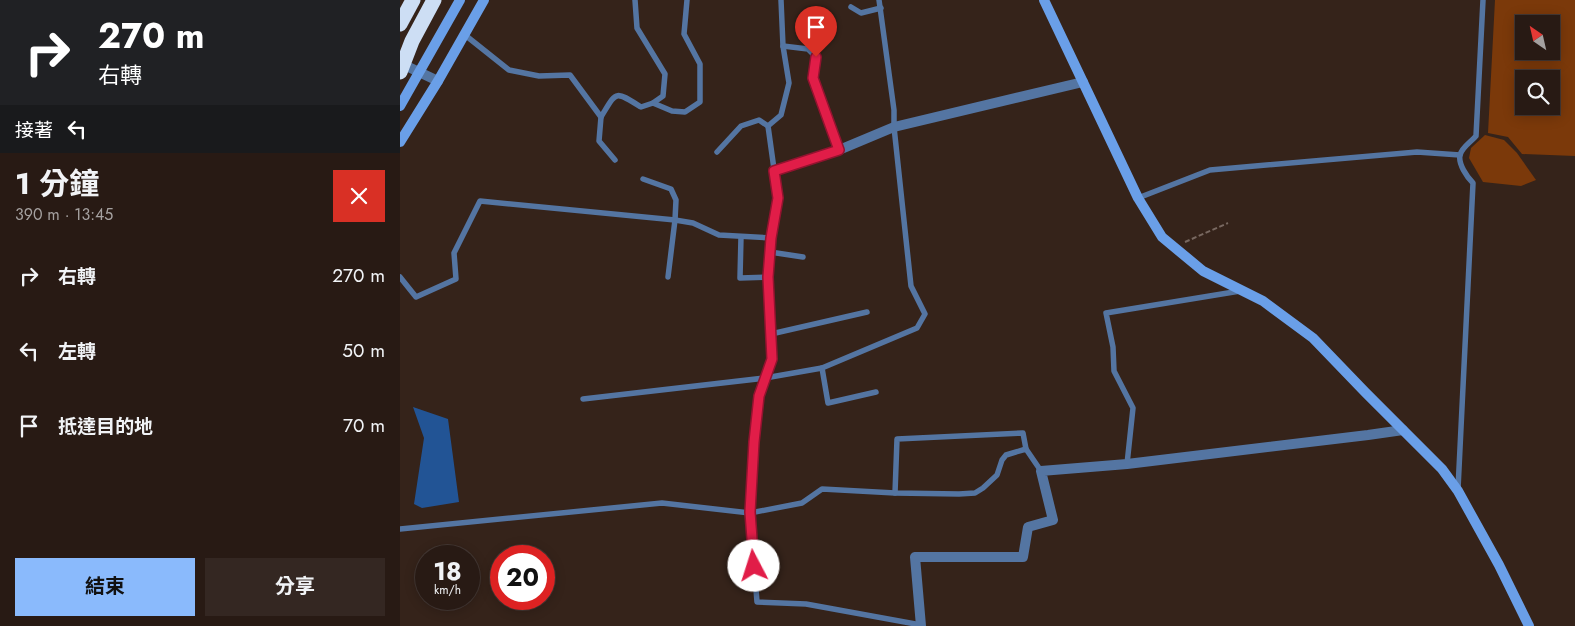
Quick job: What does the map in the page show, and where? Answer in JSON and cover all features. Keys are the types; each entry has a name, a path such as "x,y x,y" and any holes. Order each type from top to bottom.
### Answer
{"highway":[{"path":"400,24 413,0"},
{"path":"400,72 412,41 434,0"}],"street":[{"path":"400,106 460,0"},
{"path":"400,142 438,81 484,0"},
{"path":"1044,0 1138,198 1162,237 1203,271 1263,301 1313,338 1442,469 1458,491 1529,626"},
{"path":"400,64 438,81"},
{"path":"774,171 839,150 894,127 1083,82"},
{"path":"921,626 915,557 1023,557 1028,527 1053,520 1041,471 1127,464 1403,430"}],"lane":[{"path":"615,160 599,142 601,118 612,99 617,95 622,95 641,107 653,103 663,96 665,74 637,28 635,0"},
{"path":"653,103 672,111 685,112 700,102 700,64 684,34 687,0"},
{"path":"768,126 781,116 789,83 783,46 781,0"},
{"path":"582,400 765,378 822,368 917,328 925,314 912,286 894,127 894,110 879,0"},
{"path":"1458,491 1474,183 1461,164 1460,155 1476,136 1482,0"},
{"path":"851,7 861,12 881,8"},
{"path":"465,35 509,70 539,76 570,75 601,118"},
{"path":"783,46 808,49 816,57 813,78 839,150"},
{"path":"717,152 741,126 759,120 768,126 778,198 771,238 768,277 772,359 759,396 750,512 757,602 806,604 921,626"},
{"path":"1138,198 1210,170 1417,152 1460,155"},
{"path":"644,179 671,189 676,200 668,277"},
{"path":"400,277 416,297 456,279 454,253 480,201 675,220 693,223 719,235 771,238"},
{"path":"741,237 740,278 768,277"},
{"path":"770,252 803,256"},
{"path":"1127,464 1133,408 1114,371 1113,348 1106,313 1242,290"},
{"path":"771,334 867,312"},
{"path":"822,368 828,403 876,392"},
{"path":"896,493 897,439 1023,433 1026,449 1041,471"},
{"path":"400,529 662,502 726,511 750,512 802,503 822,489 896,493 975,493 997,475 1002,460 1006,455 1026,449"}],"path":[{"path":"1173,246 1228,222"}],"shaded area":[{"path":"1495,0 1575,0 1575,156 1522,154 1508,137 1488,133"},
{"path":"1485,135 1504,140 1517,153 1536,180 1521,186 1483,182 1469,158 1471,148"}],"water":[{"path":"413,407 448,419 459,502 422,508 414,504 424,438"}],"route":[{"path":"754,566 750,512 754,442 759,396 772,359 768,277 771,238 778,198 774,171 839,150 813,78 816,57"}]}
